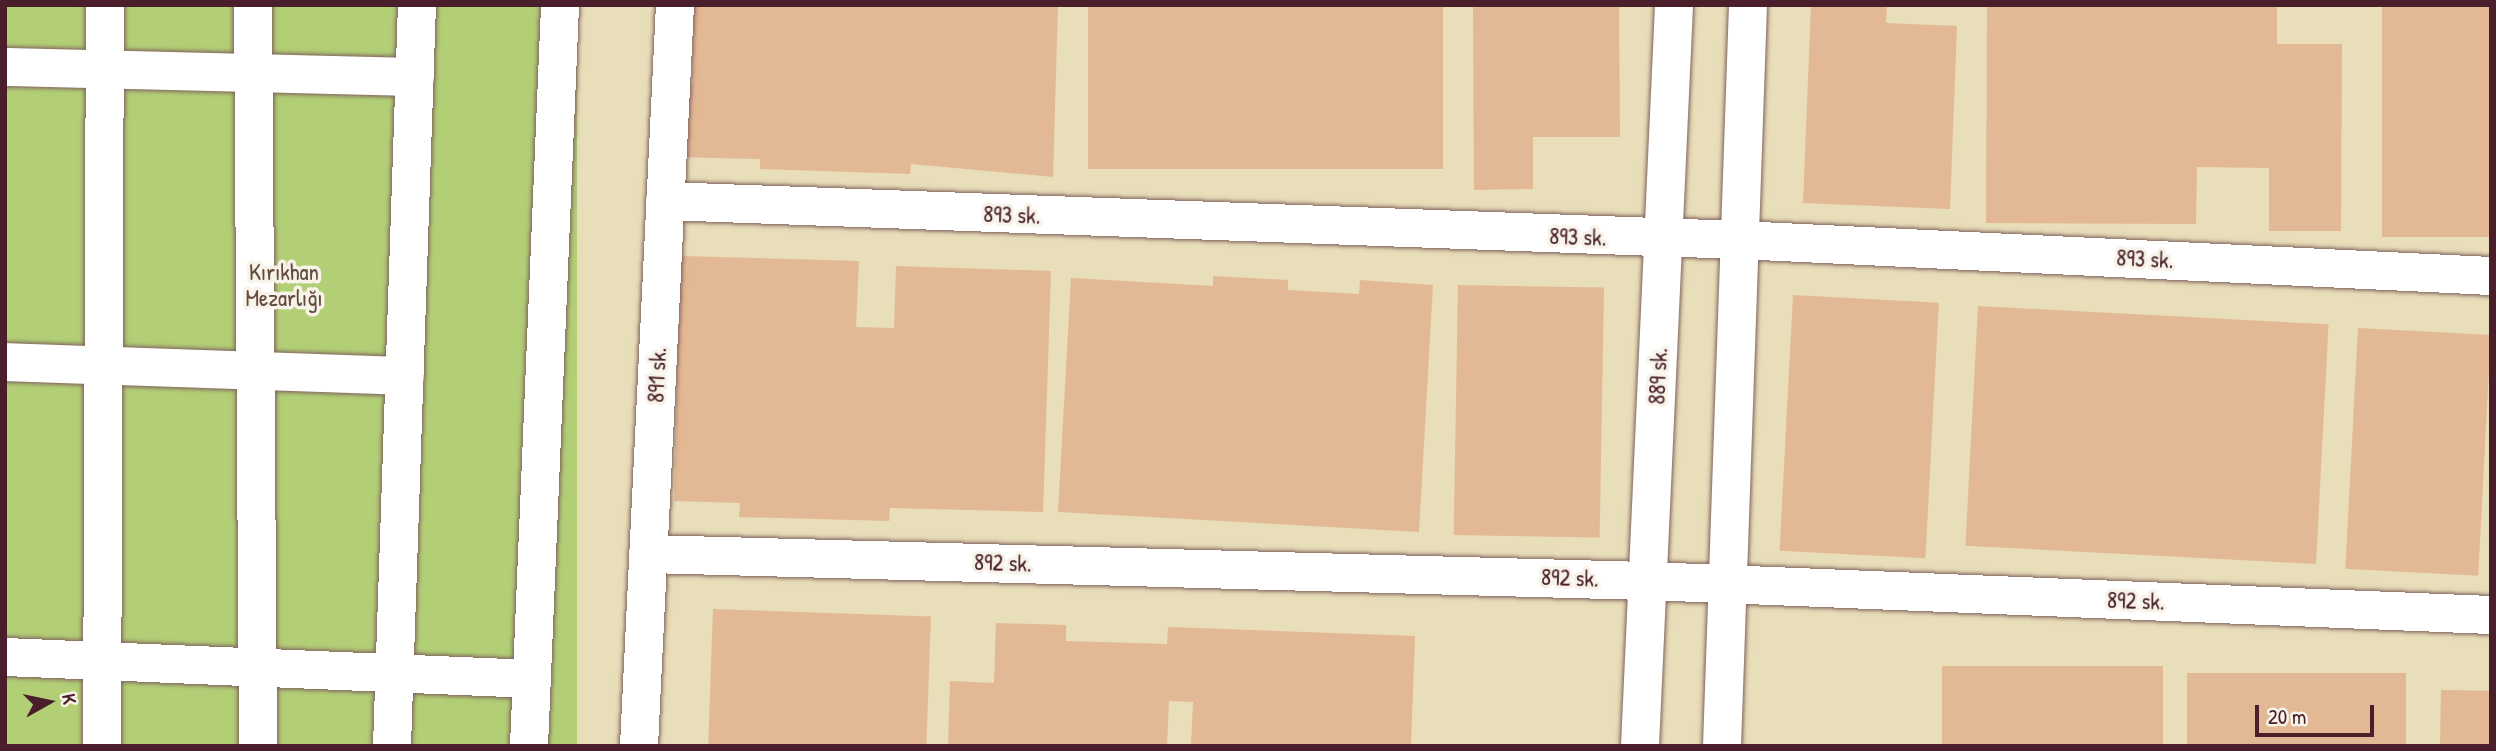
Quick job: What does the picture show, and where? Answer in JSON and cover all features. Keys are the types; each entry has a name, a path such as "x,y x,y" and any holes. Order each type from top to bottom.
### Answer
{"lane":[{"path":"102,746 106,5"},
{"path":"253,5 258,746"},
{"path":"392,746 417,5"},
{"path":"529,746 560,5"},
{"name":"891 sk.","path":"639,746 675,5"},
{"name":"889 sk.","path":"1640,746 1674,5"},
{"path":"1721,746 1748,5"},
{"path":"5,67 415,77"},
{"name":"893 sk.","path":"665,201 1664,240 1740,240 2491,276"},
{"path":"5,362 405,376"},
{"name":"892 sk.","path":"648,554 1648,580 2491,615"},
{"path":"5,657 532,679"}],"green space":[{"name":"Kırıkhan Mezarlığı","path":"5,5 577,5 577,746 5,746"}],"building":[{"path":"694,5 1058,5 1053,177 911,164 910,174 760,169 760,159 673,157 676,84 692,85"},
{"path":"1088,5 1443,5 1443,169 1088,169"},
{"path":"1473,5 1619,5 1620,137 1533,137 1533,189 1474,190"},
{"path":"1811,5 1887,5 1886,23 1957,26 1950,209 1803,203"},
{"path":"1987,5 2277,5 2277,44 2342,44 2341,231 2269,231 2269,168 2197,167 2196,224 1986,223"},
{"path":"2382,5 2491,5 2491,237 2382,237"},
{"path":"680,256 859,261 856,327 894,328 896,266 1051,271 1043,512 890,508 889,521 739,517 740,503 674,501"},
{"path":"1213,276 1288,280 1288,290 1359,294 1360,280 1433,285 1419,532 1058,512 1071,278 1213,286"},
{"path":"1458,285 1604,288 1600,538 1454,535"},
{"path":"1793,295 1939,303 1925,558 1780,551"},
{"path":"1978,306 2329,324 2316,564 1965,546"},
{"path":"2358,328 2491,335 2478,576 2345,569"},
{"path":"713,609 931,617 926,746 708,746"},
{"path":"996,623 1066,625 1066,641 1167,644 1168,627 1415,636 1411,746 1191,746 1193,702 1169,701 1167,746 948,746 950,681 994,683"},
{"path":"1942,666 2163,666 2163,746 1942,746"},
{"path":"2187,673 2406,673 2406,746 2187,746"},
{"path":"2441,690 2491,691 2490,746 2440,746"}]}
